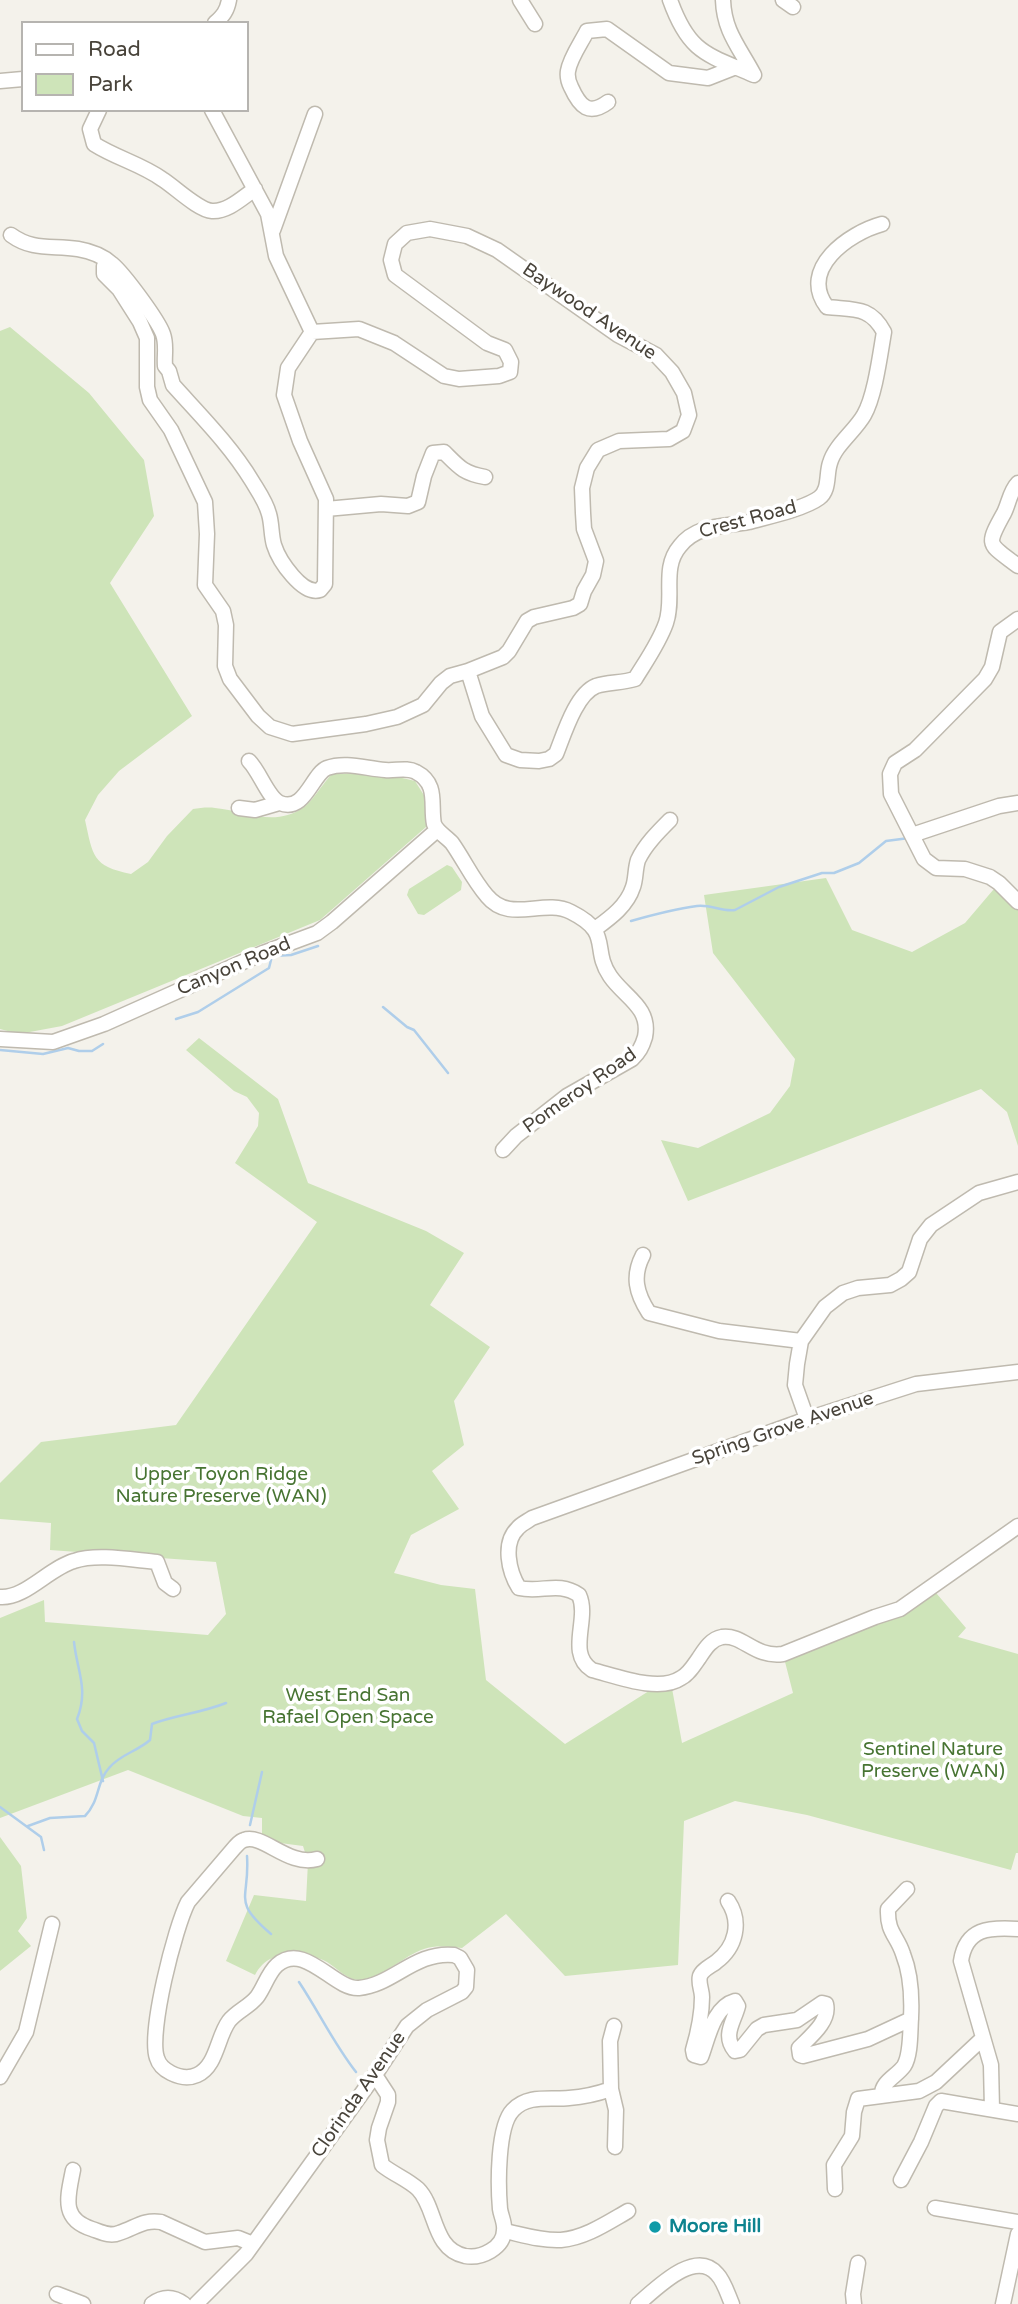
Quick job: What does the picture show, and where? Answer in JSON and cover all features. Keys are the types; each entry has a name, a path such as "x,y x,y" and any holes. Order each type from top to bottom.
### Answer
{"street":[{"path":"217,21 228,8 229,0"},
{"path":"520,0 535,24"},
{"path":"666,1 692,44 710,57 754,75 730,35 724,17 723,0"},
{"path":"608,102 598,110 589,109 578,102 569,83 567,73 587,31 607,29 669,73 708,78 736,67"},
{"path":"0,82 21,79"},
{"path":"98,112 90,129 94,144 107,153 135,163 159,177 201,207 211,211 222,210 255,189"},
{"path":"11,234 30,246 77,249 93,253 115,266 159,325 166,345 165,366 173,385 251,480 265,502 270,515 274,547 306,590 320,590 325,584 326,499 300,441 284,395 288,368 312,332 276,256 268,214 213,112"},
{"path":"272,232 315,114"},
{"name":"Crest Road","path":"468,671 482,716 506,755 520,760 549,759 556,754 580,698 598,685 635,679 667,622 670,602 669,565 681,544 691,535 707,528 747,522 804,505 820,497 825,490 834,454 866,413 884,332 873,315 827,307 822,300 819,282 826,262 840,244 864,229 882,224"},
{"name":"Baywood Avenue","path":"108,261 104,266 104,274 129,303 147,338 147,387 150,400 171,430 205,502 205,585 223,611 226,625 225,666 230,679 258,716 270,727 292,734 397,717 423,705 450,676 503,657 527,621 580,604 596,561 583,521 582,488 587,468 598,450 619,441 669,439 683,431 689,415 684,393 672,372 656,355 618,335 497,250 467,236 430,229 407,233 395,244 391,260 395,275 487,342 505,351 511,362 510,372 487,378 444,376 394,343 359,329 312,332"},
{"path":"326,509 381,504 408,506 418,502 433,453 444,452 461,470 485,477"},
{"path":"1018,483 992,531 991,539 994,547 1018,566"},
{"path":"1018,619 1000,632 992,667 985,679 915,750 895,763 890,774 891,794 918,849 931,865 942,869 965,869 990,877 1018,902"},
{"path":"249,761 279,803"},
{"path":"239,808 255,810 279,803 296,802 328,767 346,765 386,771 411,770 429,784 435,805 434,824 437,830 452,844 493,903 511,911 560,907 595,929 624,903 632,891 638,860 670,820"},
{"path":"912,835 999,806 1018,803"},
{"name":"Canyon Road","path":"0,1039 53,1042 104,1024 263,953 317,933 437,830"},
{"name":"Pomeroy Road","path":"503,1150 516,1136 567,1096 632,1059 642,1046 646,1033 644,1015 609,975 595,929"},
{"path":"807,1419 795,1385 801,1341 825,1307 843,1293 858,1288 890,1285 901,1279 909,1272 920,1238 931,1225 979,1193 1018,1182"},
{"path":"643,1255 636,1268 636,1284 640,1298 649,1312 719,1331 801,1341"},
{"name":"Spring Grove Avenue","path":"1018,1372 916,1384 807,1419 532,1518 517,1528 510,1541 509,1557 512,1576 519,1588 527,1590 562,1587 579,1595 583,1611 579,1650 586,1665 592,1670 649,1684 660,1684 680,1680 708,1645 719,1638 731,1636 767,1655 783,1654 900,1609 1018,1526"},
{"path":"0,1597 14,1595 65,1563 88,1558 157,1562 165,1583 173,1589"},
{"name":"Clorinda Avenue","path":"196,2304 222,2280 253,2244 414,2018 462,1992 466,1987 468,1976 465,1965 460,1958 447,1954 420,1959 396,1973 359,1988 348,1986 317,1965 297,1959 287,1961 277,1965 258,1997 228,2022 204,2070 197,2075 178,2076 166,2070 156,2056 155,2039 174,1939 188,1902 234,1847 244,1840 255,1839 292,1858 308,1861 317,1859"},
{"path":"882,2095 883,2086 905,2064 911,2019 911,1996 903,1952 890,1931 887,1919 888,1909 907,1889"},
{"path":"727,1901 734,1910 736,1930 727,1953 702,1973 699,1979 703,1994 702,2010 694,2055 701,2057 717,2017 729,2003 735,2001 738,2006 728,2029 731,2046 735,2050 740,2050 757,2029 797,2020 822,2003 828,2008 827,2017 799,2048 800,2055 868,2039 911,2019"},
{"path":"0,2077 26,2032 52,1924"},
{"path":"992,2109 991,2065 961,1961 963,1947 973,1935 993,1928 1018,1929"},
{"path":"614,2026 610,2041 611,2089 616,2110 615,2147"},
{"path":"835,2189 834,2165 852,2136 858,2099 919,2091 936,2082 983,2038"},
{"path":"375,2075 388,2095 377,2140 382,2165 418,2189 425,2198 432,2220 445,2245 467,2257 483,2255 500,2242 505,2231 500,2209 502,2140 512,2110 535,2099 566,2099 611,2089"},
{"path":"901,2180 936,2106 942,2101 1018,2114"},
{"path":"74,2170 68,2204 70,2213 85,2227 110,2235 138,2224 161,2221 205,2242 238,2238 253,2244"},
{"path":"935,2208 1018,2222"},
{"path":"505,2231 550,2239 575,2238 628,2211"},
{"path":"1009,2300 1018,2234"},
{"path":"854,2304 858,2263"},
{"path":"638,2304 686,2267 697,2264 718,2274 732,2304"},
{"path":"57,2294 83,2304"},
{"path":"152,2304 159,2299 173,2298 184,2304"}],"green space":[{"path":"10,327 89,393 144,460 154,516 110,583 192,716 119,771 98,795 85,820 96,858 108,867 131,874 148,862 167,836 193,809 212,808 260,817 282,816 307,805 332,774 363,773 415,781 427,800 426,827 320,920 62,1026 19,1034 0,1029 0,331"},
{"path":"447,865 452,867 462,882 461,890 424,915 418,914 407,895 409,889"},
{"path":"826,878 852,930 912,952 965,923 999,883 1018,904 1018,1146 1007,1112 981,1089 688,1201 661,1140 698,1148 770,1113 790,1086 795,1059 713,953 704,895"},
{"name":"West End San Rafael Open Space","path":"199,1038 278,1099 308,1183 426,1231 464,1253 430,1305 490,1347 454,1401 464,1445 432,1471 459,1509 411,1535 394,1573 441,1585 475,1589 486,1680 565,1744 660,1684 671,1683 682,1743 793,1693 783,1654 931,1587 966,1628 958,1637 1018,1654 1018,1853 1011,1870 807,1815 735,1801 684,1821 678,1965 565,1976 506,1914 462,1948 424,1949 385,1971 360,1980 343,1974 318,1958 297,1954 269,1960 255,1975 226,1961 254,1895 306,1901 308,1862 303,1846 280,1843 262,1835 262,1818 243,1816 128,1770 0,1818 0,1618 44,1600 45,1622 208,1635 226,1614 216,1562 50,1550 51,1523 0,1519 0,1483 41,1442 176,1425 317,1222 235,1163 258,1126 259,1113 247,1097 234,1091 186,1050"},
{"path":"0,1837 21,1866 27,1918 18,1931 31,1946 0,1971"}],"waterway":[{"path":"631,921 697,906 735,910 779,887 822,873 834,873 859,863 886,841 909,838"},
{"path":"176,1019 198,1012 269,968 272,956 291,955 318,946"},
{"path":"383,1007 414,1030 448,1073"},
{"path":"0,1050 43,1054 68,1048 92,1051 103,1044"},
{"path":"74,1642 82,1689 77,1719 82,1731 94,1743 103,1781"},
{"path":"28,1826 50,1818 85,1816 93,1804 105,1773 118,1760 150,1740 152,1724 226,1703"},
{"path":"250,1825 262,1772"},
{"path":"0,1807 41,1837 44,1850"},
{"path":"247,1856 247,1906 251,1914 271,1934"},
{"path":"299,1982 356,2072"}],"place":[{"name":"Moore Hill","path":"655,2227"}],"park label":[{"name":"Upper Toyon Ridge Nature Preserve (WAN)","path":"221,1486"},
{"name":"Sentinel Nature Preserve (WAN)","path":"933,1761"}]}
